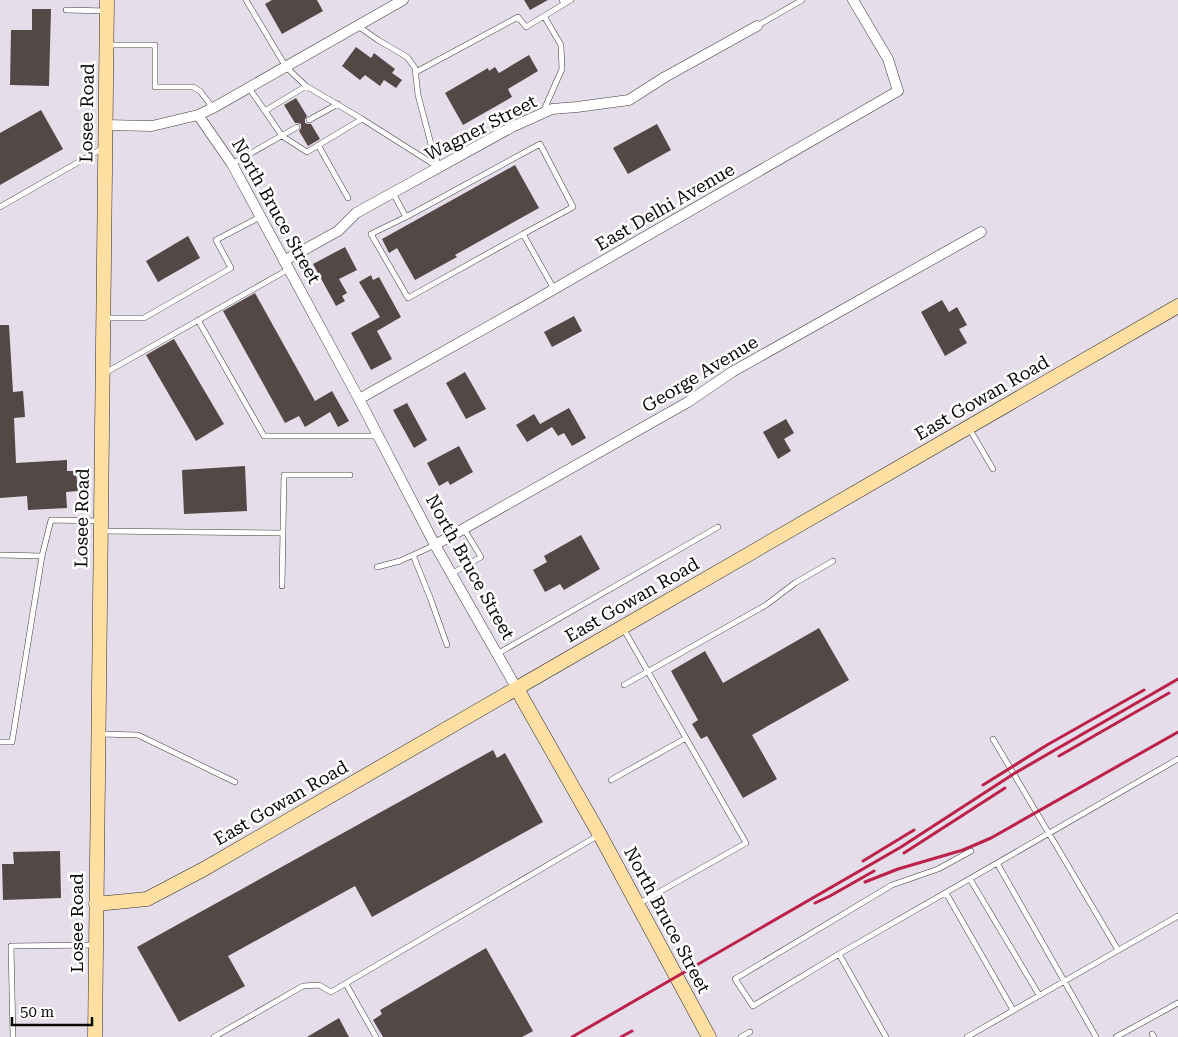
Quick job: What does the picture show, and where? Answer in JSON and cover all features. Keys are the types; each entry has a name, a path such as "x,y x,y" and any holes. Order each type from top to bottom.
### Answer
{"street":[{"path":"106,126 152,126 198,115 250,88 403,0"},
{"name":"East Delhi Avenue","path":"358,398 554,290 898,91 888,59 853,0"},
{"name":"Losee Road","path":"95,1037 107,6"},
{"name":"Wagner Street","path":"286,265 338,231 356,213 512,127 552,109 629,100 665,77 757,26"},
{"name":"North Bruce Street","path":"198,115 232,164 435,545 600,835 709,1037"},
{"name":"George Avenue","path":"435,545 688,402 732,372 981,232"},
{"name":"East Gowan Road","path":"96,904 146,899 204,869 1178,306"}],"lane":[{"path":"246,0 286,67 306,86 362,118 439,167"},
{"path":"416,72 518,17 526,27 563,2 571,0"},
{"path":"757,26 802,0"},
{"path":"66,10 107,6"},
{"path":"542,114 562,69 560,45 544,16"},
{"path":"358,26 408,57 415,68 418,95 439,167"},
{"path":"107,45 155,44 155,87 193,88 200,91 214,108"},
{"path":"265,111 306,86"},
{"path":"250,88 282,136 307,152 362,118"},
{"path":"309,120 338,104"},
{"path":"232,164 297,127"},
{"path":"540,144 573,207 523,234 408,298 371,234 540,144"},
{"path":"318,145 348,198"},
{"path":"0,207 105,147"},
{"path":"393,193 406,217"},
{"path":"103,318 144,318 231,268 216,240 260,217"},
{"path":"523,234 554,290"},
{"path":"102,375 198,320 286,265"},
{"path":"198,320 264,436 378,436"},
{"path":"969,427 993,469"},
{"path":"282,586 284,475 350,475"},
{"path":"0,742 12,742 42,556 51,520 101,526 283,534"},
{"path":"497,655 718,527"},
{"path":"451,574 482,557 464,529"},
{"path":"377,567 400,561 435,545"},
{"path":"0,555 42,556"},
{"path":"413,556 447,644"},
{"path":"624,685 766,605 796,582 833,561"},
{"path":"623,627 746,843 637,904"},
{"path":"98,734 138,735 235,782"},
{"path":"611,780 686,738"},
{"path":"992,739 1118,950"},
{"path":"971,851 938,868 892,885 735,979 753,1006 839,954 1178,759"},
{"path":"214,1037 303,986 319,985 331,992 600,835"},
{"path":"997,863 1096,1037"},
{"path":"970,879 1039,995"},
{"path":"946,892 1014,1010"},
{"path":"968,1037 1178,916"},
{"path":"12,1037 11,946 96,945"},
{"path":"839,954 886,1037"},
{"path":"346,984 376,1037"},
{"path":"1116,1037 1178,1003"},
{"path":"741,1037 750,1032"}],"shaded area":[{"path":"0,0 1178,0 1178,1037 0,1037"}],"building":[{"path":"272,0 317,0 323,11 282,34 265,4"},
{"path":"524,0 548,0 530,10"},
{"path":"32,9 51,9 49,86 10,85 11,30 32,30"},
{"path":"356,47 371,58 374,53 395,69 392,73 402,80 396,88 384,80 380,86 365,75 360,80 342,66"},
{"path":"529,55 538,71 508,89 512,97 463,125 445,93 488,68 489,71 495,67 499,73"},
{"path":"296,98 307,116 305,123 311,124 320,139 308,146 299,131 301,124 295,123 284,105"},
{"path":"41,110 63,149 0,185 0,133"},
{"path":"657,124 671,150 628,174 613,148"},
{"path":"515,165 539,208 455,255 457,257 415,280 397,248 389,253 382,239"},
{"path":"188,236 200,258 158,282 146,261"},
{"path":"345,247 357,270 339,279 347,293 342,296 345,301 336,306 313,264"},
{"path":"371,275 373,280 379,277 401,317 377,331 392,359 371,370 351,333 380,317 359,282"},
{"path":"255,293 315,401 332,391 349,421 338,427 330,412 305,427 299,416 285,423 223,311"},
{"path":"942,300 949,312 957,307 967,325 959,329 967,343 945,356 921,312"},
{"path":"574,316 582,331 552,347 544,332"},
{"path":"0,325 9,325 13,392 23,391 25,417 14,418 16,463 67,460 67,471 76,471 78,491 66,492 67,508 28,510 27,496 0,498"},
{"path":"174,339 224,424 196,441 146,355"},
{"path":"465,372 486,409 466,419 446,383"},
{"path":"407,403 427,440 414,448 393,410"},
{"path":"569,408 586,438 572,446 564,433 558,436 552,427 527,442 516,425 534,414 540,424"},
{"path":"786,419 794,433 784,439 791,451 778,459 763,432"},
{"path":"459,446 473,472 450,485 448,481 439,486 427,463"},
{"path":"245,466 247,511 184,514 182,470"},
{"path":"581,535 600,569 564,590 560,584 545,592 533,570 547,562 544,556"},
{"path":"819,628 849,680 752,735 777,779 743,798 707,736 701,739 692,724 698,720 671,671 705,651 723,683"},
{"path":"493,750 497,758 505,753 543,822 372,917 355,886 228,956 245,986 179,1022 137,947"},
{"path":"60,851 61,898 3,900 2,864 14,864 13,852"},
{"path":"486,948 533,1031 522,1037 383,1037 373,1020 382,1014 380,1010"},
{"path":"339,1018 349,1037 307,1037"}],"railway":[{"path":"572,1037 901,847 1015,773 1178,679"},
{"path":"983,785 1047,745 1144,690"},
{"path":"1059,756 1169,693"},
{"path":"865,882 898,869 963,850 991,838 1178,732"},
{"path":"904,853 1005,788"},
{"path":"863,861 914,830"},
{"path":"815,903 874,871"},
{"path":"621,1037 632,1031"}]}
